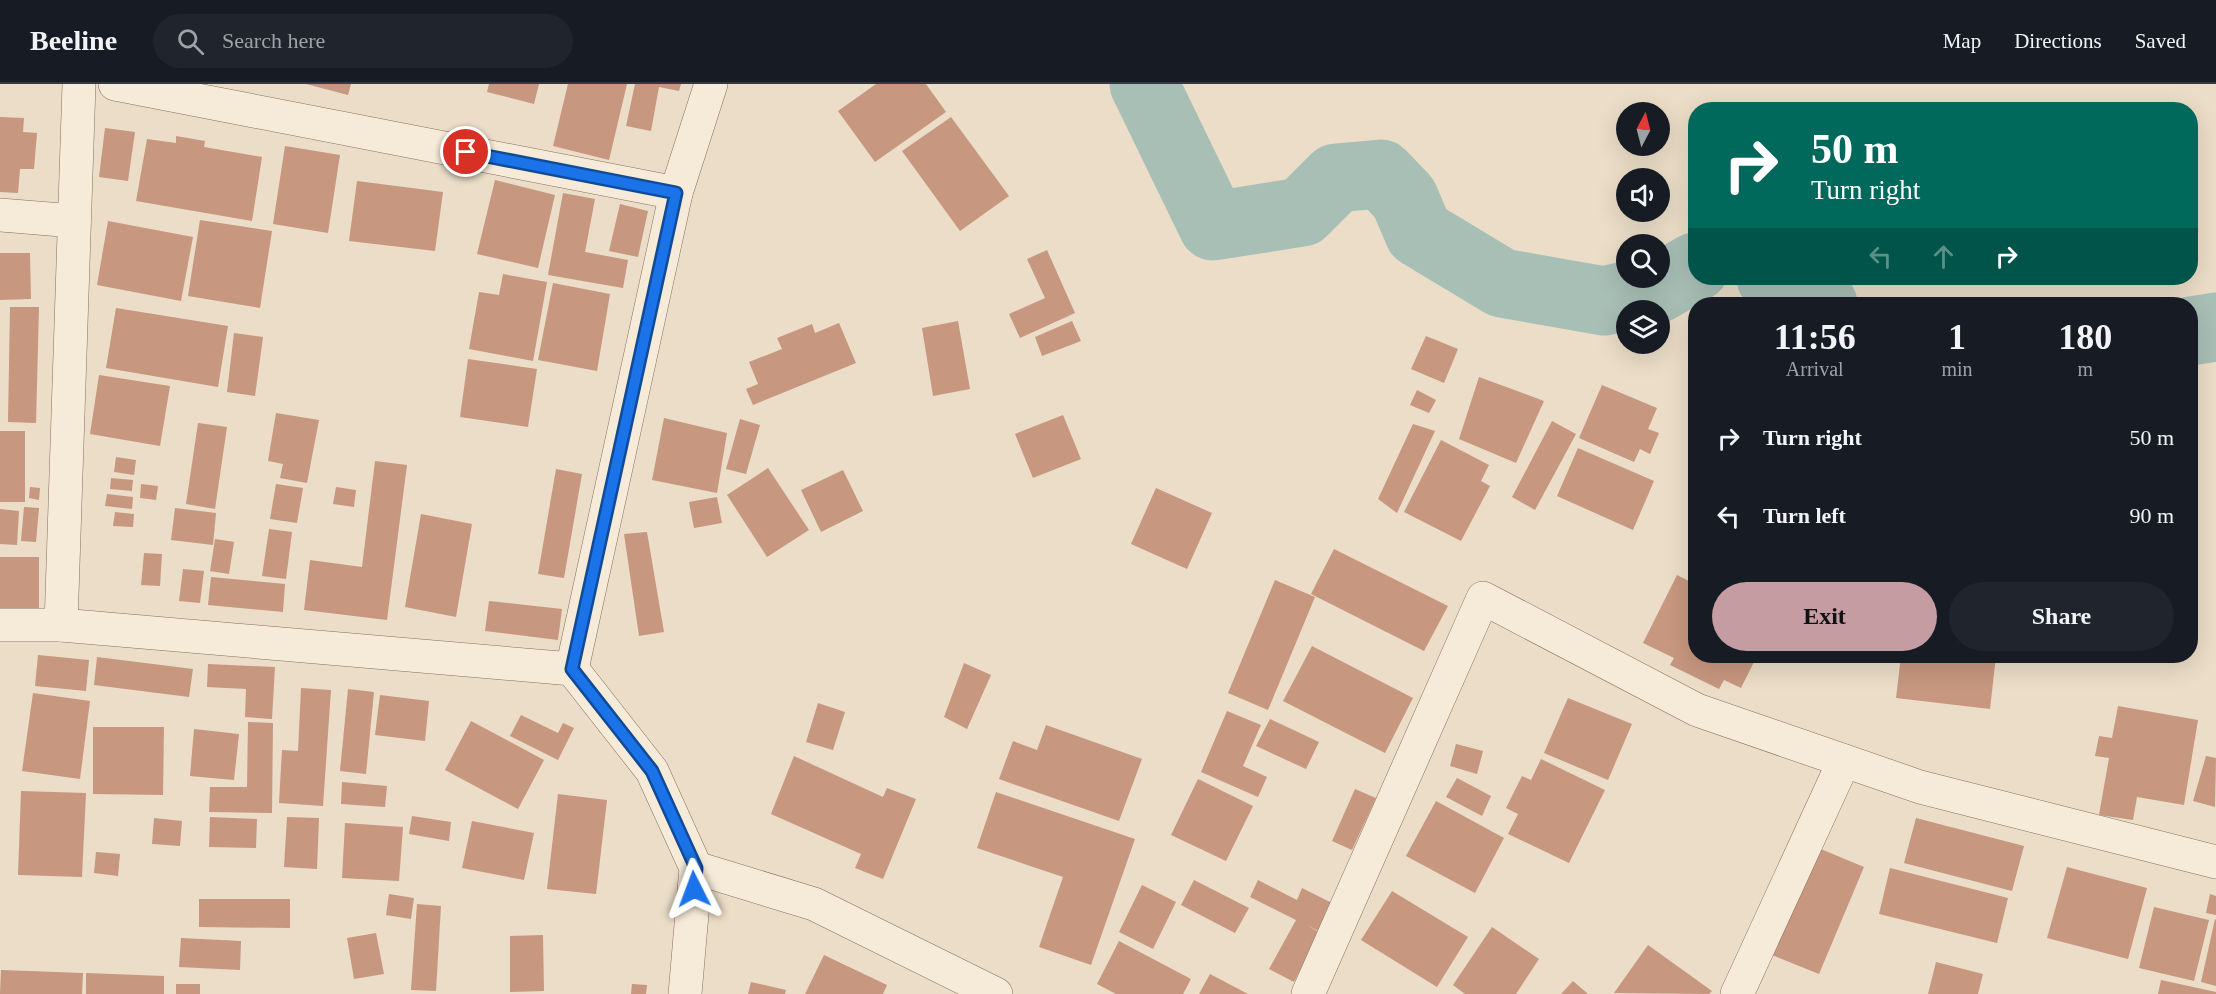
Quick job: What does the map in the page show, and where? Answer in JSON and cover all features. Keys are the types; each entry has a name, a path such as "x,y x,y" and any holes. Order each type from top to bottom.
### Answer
{"street":[{"path":"61,625 79,84"},
{"path":"115,84 676,193"},
{"path":"572,669 676,193 711,84"},
{"path":"0,215 74,221"},
{"path":"1308,994 1483,598 1697,710 1920,787 2216,862"},
{"path":"0,625 61,625 572,669 652,771 696,868 685,994"},
{"path":"1737,994 1844,761"},
{"path":"696,868 814,904 996,994"}],"building":[{"path":"306,84 351,84 348,95"},
{"path":"489,84 539,84 534,104 487,92"},
{"path":"568,84 627,84 609,160 553,146"},
{"path":"635,84 681,84 679,91 659,87 651,131 626,126"},
{"path":"876,84 926,84 946,112 875,162 838,111"},
{"path":"0,117 24,118 23,132 37,133 34,169 20,169 18,193 0,192"},
{"path":"951,117 1009,196 960,231 902,151"},
{"path":"105,128 135,132 128,181 99,177"},
{"path":"176,136 205,141 204,147 262,157 252,221 136,201 147,139 176,143"},
{"path":"285,146 340,155 328,233 273,224"},
{"path":"495,180 555,195 538,268 477,254"},
{"path":"357,181 443,192 435,251 349,241"},
{"path":"563,193 595,199 585,252 628,260 623,288 548,275"},
{"path":"620,204 648,211 638,257 609,251"},
{"path":"200,220 272,231 260,308 188,296"},
{"path":"108,221 193,237 181,301 97,285"},
{"path":"1047,250 1075,313 1020,338 1009,314 1045,298 1027,259"},
{"path":"0,253 30,253 31,299 0,300"},
{"path":"503,274 547,282 533,361 469,349 479,292 499,295"},
{"path":"553,283 610,294 597,371 538,360"},
{"path":"10,307 39,307 36,423 8,422"},
{"path":"116,308 228,326 218,387 106,368"},
{"path":"958,321 970,389 933,396 922,328"},
{"path":"1072,321 1081,341 1042,356 1035,337"},
{"path":"839,323 856,363 753,405 746,389 758,384 749,362 782,349 777,338 812,324 815,333"},
{"path":"234,333 263,337 255,396 227,392"},
{"path":"1426,336 1458,349 1444,383 1411,369"},
{"path":"468,359 537,369 528,427 460,417"},
{"path":"99,375 170,386 160,446 90,434"},
{"path":"1479,377 1544,401 1516,463 1459,439"},
{"path":"1602,385 1657,408 1648,429 1659,433 1650,454 1640,449 1634,462 1579,438"},
{"path":"1417,390 1436,400 1429,413 1410,405"},
{"path":"276,413 319,420 307,483 280,478 283,464 268,461"},
{"path":"1063,415 1081,459 1033,478 1015,434"},
{"path":"664,418 727,433 717,493 652,480"},
{"path":"740,419 760,425 746,474 726,469"},
{"path":"1552,421 1576,434 1535,510 1512,497"},
{"path":"198,423 227,427 215,509 186,504"},
{"path":"1413,424 1435,431 1397,513 1378,499"},
{"path":"0,431 25,431 25,502 0,502"},
{"path":"1441,440 1489,465 1481,481 1490,486 1461,541 1404,512"},
{"path":"1578,448 1654,481 1633,530 1557,496"},
{"path":"116,457 136,460 134,475 114,472"},
{"path":"375,461 407,465 387,620 304,610 310,560 362,567"},
{"path":"768,468 809,530 767,557 727,495"},
{"path":"556,469 582,474 564,578 538,574"},
{"path":"843,470 863,511 821,532 801,490"},
{"path":"111,478 133,480 132,491 110,489"},
{"path":"141,484 158,486 156,500 140,498"},
{"path":"276,484 303,488 297,523 270,519"},
{"path":"30,487 40,488 39,500 29,498"},
{"path":"336,487 356,490 354,507 333,504"},
{"path":"1156,488 1212,513 1187,569 1131,544"},
{"path":"107,494 133,497 132,509 105,506"},
{"path":"717,497 722,523 694,528 689,502"},
{"path":"24,507 39,508 36,542 21,541"},
{"path":"175,508 216,513 213,545 171,540"},
{"path":"0,509 19,511 17,545 0,544"},
{"path":"115,512 134,514 133,527 113,526"},
{"path":"421,514 472,524 456,617 405,607"},
{"path":"269,529 292,532 286,579 262,576"},
{"path":"647,532 664,632 639,636 624,534"},
{"path":"215,539 234,542 229,574 210,571"},
{"path":"1334,549 1448,606 1424,651 1311,594"},
{"path":"144,553 162,554 160,586 141,585"},
{"path":"0,557 39,557 39,609 0,609"},
{"path":"183,569 204,571 200,603 179,601"},
{"path":"1677,575 1688,580 1688,663 1754,663 1741,688 1724,680 1719,689 1670,665 1674,658 1643,643"},
{"path":"211,577 285,584 283,612 208,605"},
{"path":"1275,580 1315,597 1268,710 1228,693"},
{"path":"489,601 562,609 558,640 485,631"},
{"path":"1312,646 1413,698 1385,753 1283,701"},
{"path":"38,655 89,660 86,691 35,686"},
{"path":"97,657 193,669 189,697 94,685"},
{"path":"964,663 991,675 967,729 944,717"},
{"path":"1900,663 1995,663 1990,709 1896,698"},
{"path":"208,664 275,667 272,719 245,717 246,689 207,687"},
{"path":"301,688 331,690 323,806 279,803 282,750 298,751"},
{"path":"348,689 374,692 366,774 340,771"},
{"path":"33,693 90,701 80,779 22,771"},
{"path":"380,695 429,701 425,741 375,735"},
{"path":"1568,698 1632,724 1608,780 1544,753"},
{"path":"818,703 845,712 833,750 806,742"},
{"path":"2118,706 2198,720 2184,805 2137,797 2133,820 2099,815 2109,758 2095,756 2099,736 2112,738"},
{"path":"1227,711 1261,725 1243,766 1267,777 1258,797 1201,772"},
{"path":"521,715 558,733 563,723 574,728 558,760 510,736"},
{"path":"1270,719 1319,742 1306,769 1256,746"},
{"path":"471,721 544,760 518,809 445,770"},
{"path":"248,722 273,723 272,813 209,812 210,787 247,787"},
{"path":"1046,725 1142,759 1119,821 999,779 1013,741 1037,750"},
{"path":"93,727 164,727 163,795 93,794"},
{"path":"194,729 239,734 234,780 190,776"},
{"path":"1456,744 1483,751 1477,774 1450,766"},
{"path":"794,756 883,797 887,788 916,799 883,879 855,868 861,854 771,814"},
{"path":"2206,756 2216,758 2215,807 2193,801"},
{"path":"1541,759 1605,790 1569,863 1508,834 1518,814 1506,808 1522,776 1531,780"},
{"path":"1457,778 1491,796 1482,816 1446,797"},
{"path":"1198,779 1253,806 1226,861 1171,835"},
{"path":"342,782 387,786 385,807 341,804"},
{"path":"1355,789 1376,798 1352,850 1332,841"},
{"path":"21,791 86,793 82,877 18,875"},
{"path":"996,792 1135,839 1091,965 1039,947 1063,877 977,848"},
{"path":"558,794 607,800 596,894 547,889"},
{"path":"1436,801 1504,838 1475,893 1406,856"},
{"path":"412,816 451,822 449,841 409,834"},
{"path":"210,817 257,819 256,848 209,847"},
{"path":"287,817 319,818 317,869 284,867"},
{"path":"154,818 182,821 180,846 152,844"},
{"path":"1916,818 2024,846 2012,891 1904,863"},
{"path":"472,821 534,833 524,880 462,868"},
{"path":"345,823 403,827 399,881 342,878"},
{"path":"1816,847 1864,867 1819,974 1772,955"},
{"path":"96,852 120,854 118,876 94,873"},
{"path":"2067,867 2147,888 2128,959 2047,938"},
{"path":"1890,868 2008,898 1997,943 1879,914"},
{"path":"1194,880 1249,908 1235,933 1181,905"},
{"path":"1258,880 1297,900 1302,888 1334,904 1320,932 1307,925 1320,933 1294,982 1269,969 1296,920 1250,897"},
{"path":"1142,885 1176,902 1153,949 1119,932"},
{"path":"1392,891 1468,937 1437,987 1361,940"},
{"path":"389,894 414,898 411,919 386,915"},
{"path":"2210,894 2216,896 2216,915 2206,913"},
{"path":"199,899 290,899 290,928 199,927"},
{"path":"417,904 441,906 436,991 411,990"},
{"path":"2154,907 2209,920 2194,981 2139,968"},
{"path":"2216,920 2216,986 2201,982"},
{"path":"1492,927 1539,959 1516,994 1465,994 1453,985"},
{"path":"376,933 384,974 354,979 347,938"},
{"path":"543,935 544,991 510,992 510,936"},
{"path":"181,938 241,941 240,970 179,967"},
{"path":"1119,941 1191,979 1183,994 1116,994 1097,984"},
{"path":"1648,945 1712,991 1709,994 1614,993"},
{"path":"824,955 887,985 883,994 805,994"},
{"path":"1936,962 1983,974 1978,994 1928,994"},
{"path":"1,970 83,973 82,994 0,994"},
{"path":"86,973 164,976 164,994 86,994"},
{"path":"1210,974 1248,994 1199,994"},
{"path":"2161,980 2216,992 2216,994 2158,994"},
{"path":"1573,981 1588,994 1561,994"},
{"path":"751,982 786,990 785,994 748,994"},
{"path":"176,984 200,984 200,994 176,994"},
{"path":"632,984 647,985 646,994 631,994"}],"waterway":[{"path":"1144,84 1213,226 1302,212 1336,178 1381,174 1404,198 1419,233 1502,283 1604,301 1657,289 1688,271"},
{"path":"1785,285 1809,297"},
{"path":"2198,330 2216,327"}],"route":[{"path":"466,152 676,193 572,669 652,771 696,868 694,889"}]}
